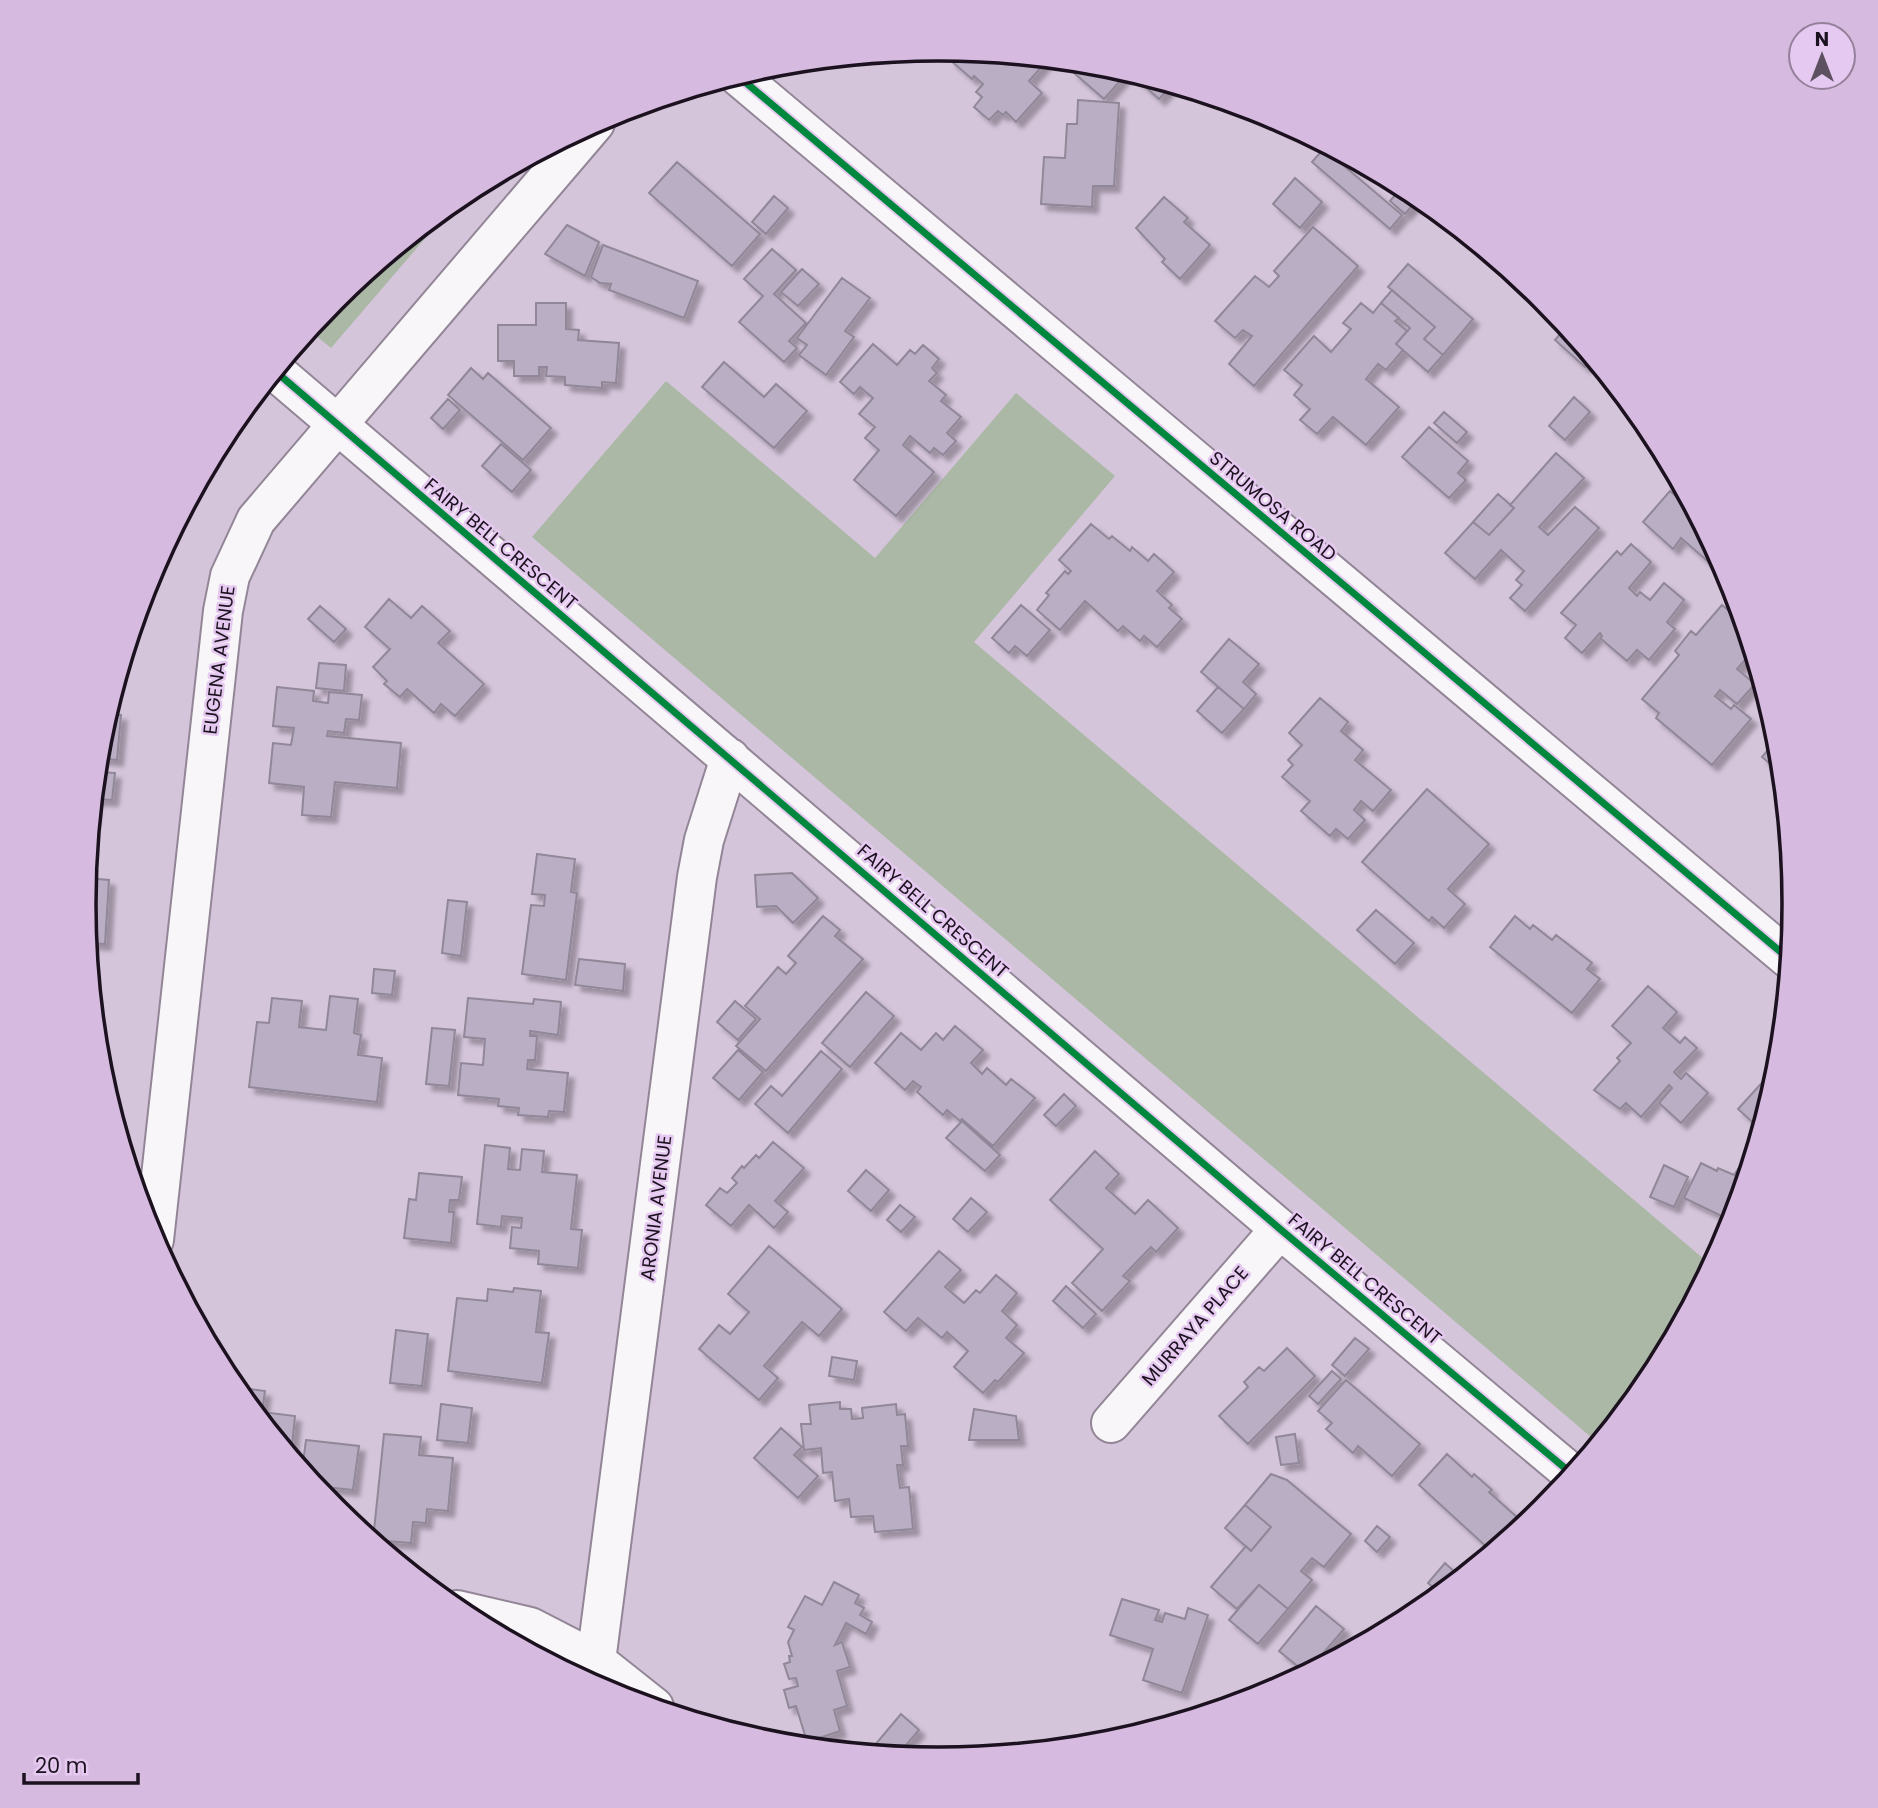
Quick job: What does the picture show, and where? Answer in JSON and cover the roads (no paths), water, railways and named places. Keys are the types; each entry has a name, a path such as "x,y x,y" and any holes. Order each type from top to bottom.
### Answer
{"street":[{"name":"STRUMOSA ROAD","path":"747,84 1780,952"},
{"name":"EUGENA AVENUE","path":"156,1217 223,611 230,576 256,520 579,142"},
{"name":"FAIRY BELL CRESCENT","path":"282,377 1280,1229 1565,1468"},
{"name":"ARONIA AVENUE","path":"596,1661 697,877 704,840 730,758"},
{"name":"MURRAYA PLACE","path":"1111,1423 1280,1229"},
{"path":"491,1617 530,1627 596,1661 630,1688"}]}
